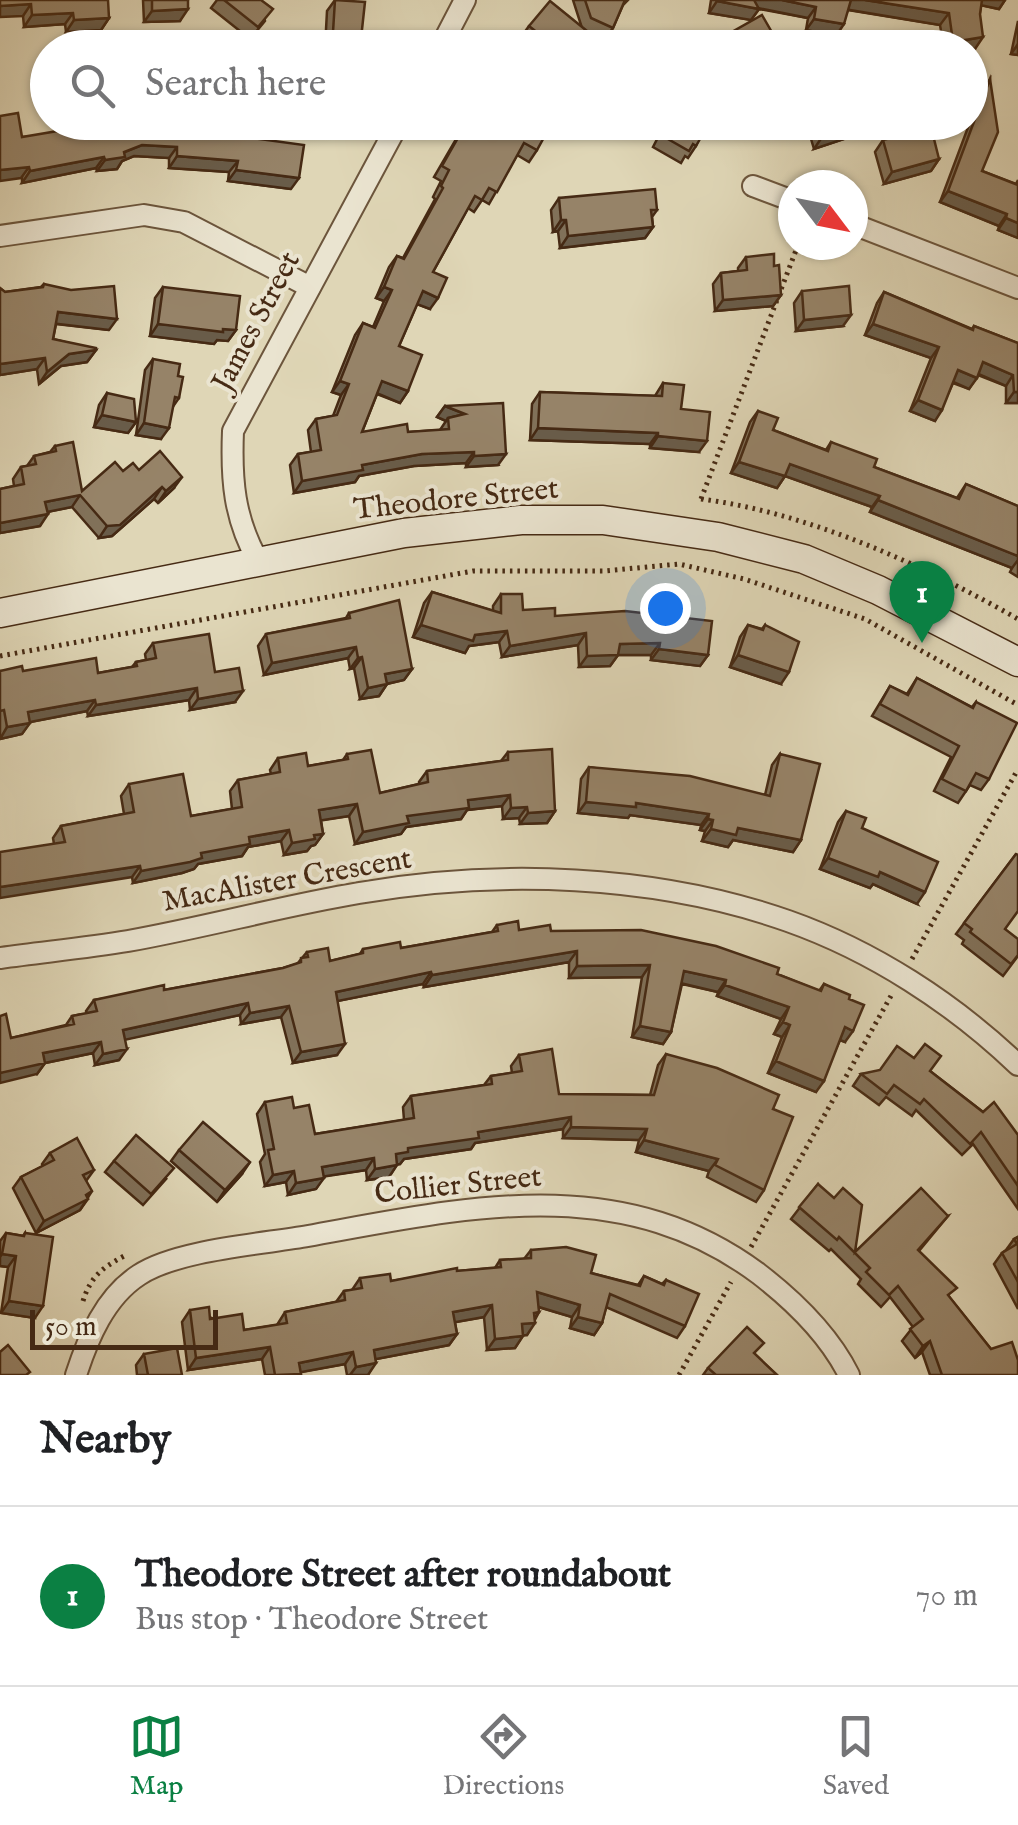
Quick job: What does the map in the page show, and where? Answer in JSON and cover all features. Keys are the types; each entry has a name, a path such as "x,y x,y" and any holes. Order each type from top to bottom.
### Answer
{"main road":[{"name":"Theodore Street","path":"0,613 404,533 521,520 603,520 718,536 804,559 878,590 1018,662"}],"street":[{"path":"446,30 456,3"},
{"name":"James Street","path":"258,562 241,527 231,472 233,431 389,140"},
{"path":"753,186 778,195"},
{"path":"0,236 144,215 184,222 310,287"},
{"path":"868,230 1018,288"},
{"name":"MacAlister Crescent","path":"0,958 127,941 362,892 483,880 572,882 682,892 788,921 906,968 1018,1065"},
{"name":"Collier Street","path":"76,1375 86,1343 114,1297 140,1273 184,1258 418,1216 526,1203 600,1208 670,1226 746,1254 815,1325 849,1375"}],"path":[{"path":"792,260 701,498 745,504 873,548 965,589 1018,619"},
{"path":"0,656 473,571 604,571 678,564 744,579 865,619 1018,705"},
{"path":"679,1375 1018,769"},
{"path":"896,951 906,968"},
{"path":"746,1254 763,1254"},
{"path":"82,1303 99,1270 123,1256"}],"building":[{"path":"0,0 108,0 109,18 74,20 73,13 32,15 31,4 0,6"},
{"path":"152,0 188,0 188,9 152,11"},
{"path":"224,0 261,0 273,9 258,27"},
{"path":"335,0 365,2 362,30 333,30"},
{"path":"585,0 625,0 613,28 591,18"},
{"path":"754,0 759,9 717,1"},
{"path":"782,0 851,0 844,24 814,19 816,7"},
{"path":"865,0 982,0 982,30 951,30 949,13"},
{"path":"550,1 586,30 534,30 529,26"},
{"path":"762,15 771,30 735,30"},
{"path":"990,79 998,132 982,171 1018,185 1018,223 1006,218 1007,214 948,191 967,140 988,140"},
{"path":"18,113 22,137 30,136 30,140 267,140 304,145 299,178 236,170 238,161 177,156 177,147 142,145 124,152 125,157 104,157 30,171 29,167 0,170 0,116"},
{"path":"457,140 542,140 537,150 524,143 497,192 489,188 482,200 475,196 433,272 447,278 438,298 423,291 399,346 422,355 408,391 382,381 362,432 407,424 408,432 449,429 448,418 465,414 445,406 503,403 506,454 422,454 302,481 298,454 321,450 316,419 337,415 349,384 340,381 363,323 375,328 392,290 384,287 397,256 404,259 443,188 449,170 442,166"},
{"path":"670,140 699,140 689,151"},
{"path":"883,140 934,140 939,159 892,172"},
{"path":"655,189 657,210 651,210 653,227 568,236 566,220 561,220 559,198"},
{"path":"774,254 774,266 779,265 781,295 723,300 721,273 747,270 746,257"},
{"path":"44,284 71,290 114,286 117,319 58,312 53,339 96,350 69,354 47,372 45,358 0,364 0,288 5,292"},
{"path":"849,286 851,315 804,320 802,291"},
{"path":"163,287 240,296 236,330 158,324"},
{"path":"884,292 973,330 974,326 1018,343 1018,392 1014,392 1013,375 983,362 977,378 958,370 942,410 918,400 939,347 873,324"},
{"path":"153,359 180,364 178,376 183,377 169,428 144,423"},
{"path":"663,383 684,385 681,409 710,412 707,441 658,433 538,428 540,392 662,396"},
{"path":"107,393 134,399 136,422 102,415"},
{"path":"758,411 778,418 773,430 828,451 831,442 877,459 874,467 959,499 966,484 1018,506 1018,556 878,500 880,496 790,464 785,476 739,462"},
{"path":"73,442 82,491 115,462 123,471 133,463 139,470 160,451 182,477 166,491 162,487 120,525 107,526 80,495 45,502 48,514 0,523 0,489 24,484 21,467 36,464 34,456"},
{"path":"432,592 501,613 501,594 522,594 523,610 555,608 555,616 625,611 712,621 708,655 659,649 660,643 620,644 618,655 587,656 586,633 510,646 507,631 475,635 473,641 421,625"},
{"path":"399,600 412,669 385,674 387,684 368,688 356,647 272,663 266,634 350,618 349,613"},
{"path":"748,625 763,630 765,625 799,642 789,672 738,655"},
{"path":"209,634 215,672 239,668 243,691 198,699 197,688 96,705 95,700 28,712 30,723 7,727 4,710 0,711 0,671 22,666 23,671 96,658 98,673 156,658 153,643"},
{"path":"917,678 973,708 976,702 1017,723 989,779 976,773 966,791 942,779 959,746 880,704 890,686 908,695"},
{"path":"552,749 555,811 528,813 527,807 511,808 510,795 468,800 469,808 407,816 409,823 363,832 357,804 319,810 323,834 314,835 315,839 292,843 289,830 249,837 250,844 201,853 202,858 190,862 0,887 0,852 65,842 61,826 134,812 129,784 183,774 191,816 242,807 238,780 280,772 278,758 306,753 308,766 348,759 347,754 371,750 380,793 428,782 427,771 508,760 508,752"},
{"path":"780,754 820,764 801,840 738,828 736,835 711,829 713,820 708,819 709,814 636,803 636,807 586,802 589,767 690,776 770,796"},
{"path":"846,811 866,818 862,828 938,862 925,892 880,872 878,877 828,858"},
{"path":"1016,854 1018,911 1005,929 1018,939 1018,955 1011,964 964,923"},
{"path":"518,921 519,930 550,925 551,931 641,930 716,946 779,968 777,974 821,991 824,984 864,1005 853,1031 845,1027 824,1081 776,1061 790,1025 783,1022 789,1007 725,985 726,980 684,971 671,1032 640,1026 650,965 577,966 577,951 432,975 431,972 336,992 345,1044 301,1052 289,1006 250,1013 248,1003 123,1030 127,1049 103,1054 101,1042 43,1053 45,1063 0,1073 0,1016 6,1014 11,1038 74,1024 72,1016 97,1011 94,1000 164,985 164,990 283,968 301,962 301,958 308,957 307,952 328,948 330,961 400,942 401,948 498,931 497,925"},
{"path":"925,1044 941,1056 930,1071 983,1112 994,1102 1018,1135 1018,1186 981,1132 970,1144 924,1099 920,1104 894,1085 887,1094 861,1074 880,1070 897,1046 914,1058"},
{"path":"552,1049 559,1094 654,1095 666,1054 717,1068 779,1095 773,1109 793,1117 764,1190 715,1165 718,1159 644,1140 647,1129 571,1127 571,1117 478,1132 479,1138 408,1148 408,1152 396,1154 397,1165 375,1169 374,1158 322,1167 324,1178 296,1183 294,1171 273,1175 268,1150 274,1149 265,1102 292,1097 294,1108 309,1105 315,1134 414,1118 411,1096 492,1084 491,1076 522,1071 519,1055"},
{"path":"203,1122 250,1162 225,1190 179,1150"},
{"path":"136,1135 174,1168 151,1194 114,1161"},
{"path":"77,1138 94,1170 83,1175 92,1191 86,1195 88,1199 44,1221 21,1177 54,1160 50,1153"},
{"path":"818,1184 834,1198 843,1188 862,1205 855,1252 921,1188 948,1216 918,1250 957,1288 948,1295 991,1349 1012,1342 1018,1375 942,1375 930,1341 923,1346 910,1329 923,1319 898,1286 889,1295 866,1272 870,1268 839,1237 837,1240 799,1207"},
{"path":"6,1233 53,1237 43,1306 9,1301 16,1256 2,1254"},
{"path":"1018,1237 1018,1282 1002,1253 1017,1244 1014,1239"},
{"path":"566,1247 596,1255 591,1273 640,1286 644,1276 664,1285 666,1280 699,1294 685,1326 610,1294 602,1323 578,1317 580,1305 537,1292 539,1312 534,1313 535,1323 522,1324 523,1336 495,1339 492,1305 453,1312 457,1334 374,1350 376,1363 356,1367 353,1352 299,1363 301,1374 275,1375 270,1347 196,1358 190,1310 209,1307 210,1319 242,1314 244,1330 287,1323 285,1312 345,1300 344,1291 362,1288 360,1278 390,1274 391,1281 457,1268 501,1267 500,1260 531,1258 531,1250"},
{"path":"747,1327 764,1343 754,1353 777,1375 716,1375 708,1368"},
{"path":"8,1345 30,1372 26,1375 0,1375 0,1352"},
{"path":"177,1348 182,1375 148,1375 144,1354"}],"place":[{"name":"Theodore Street after roundabout","path":"922,643"}]}
